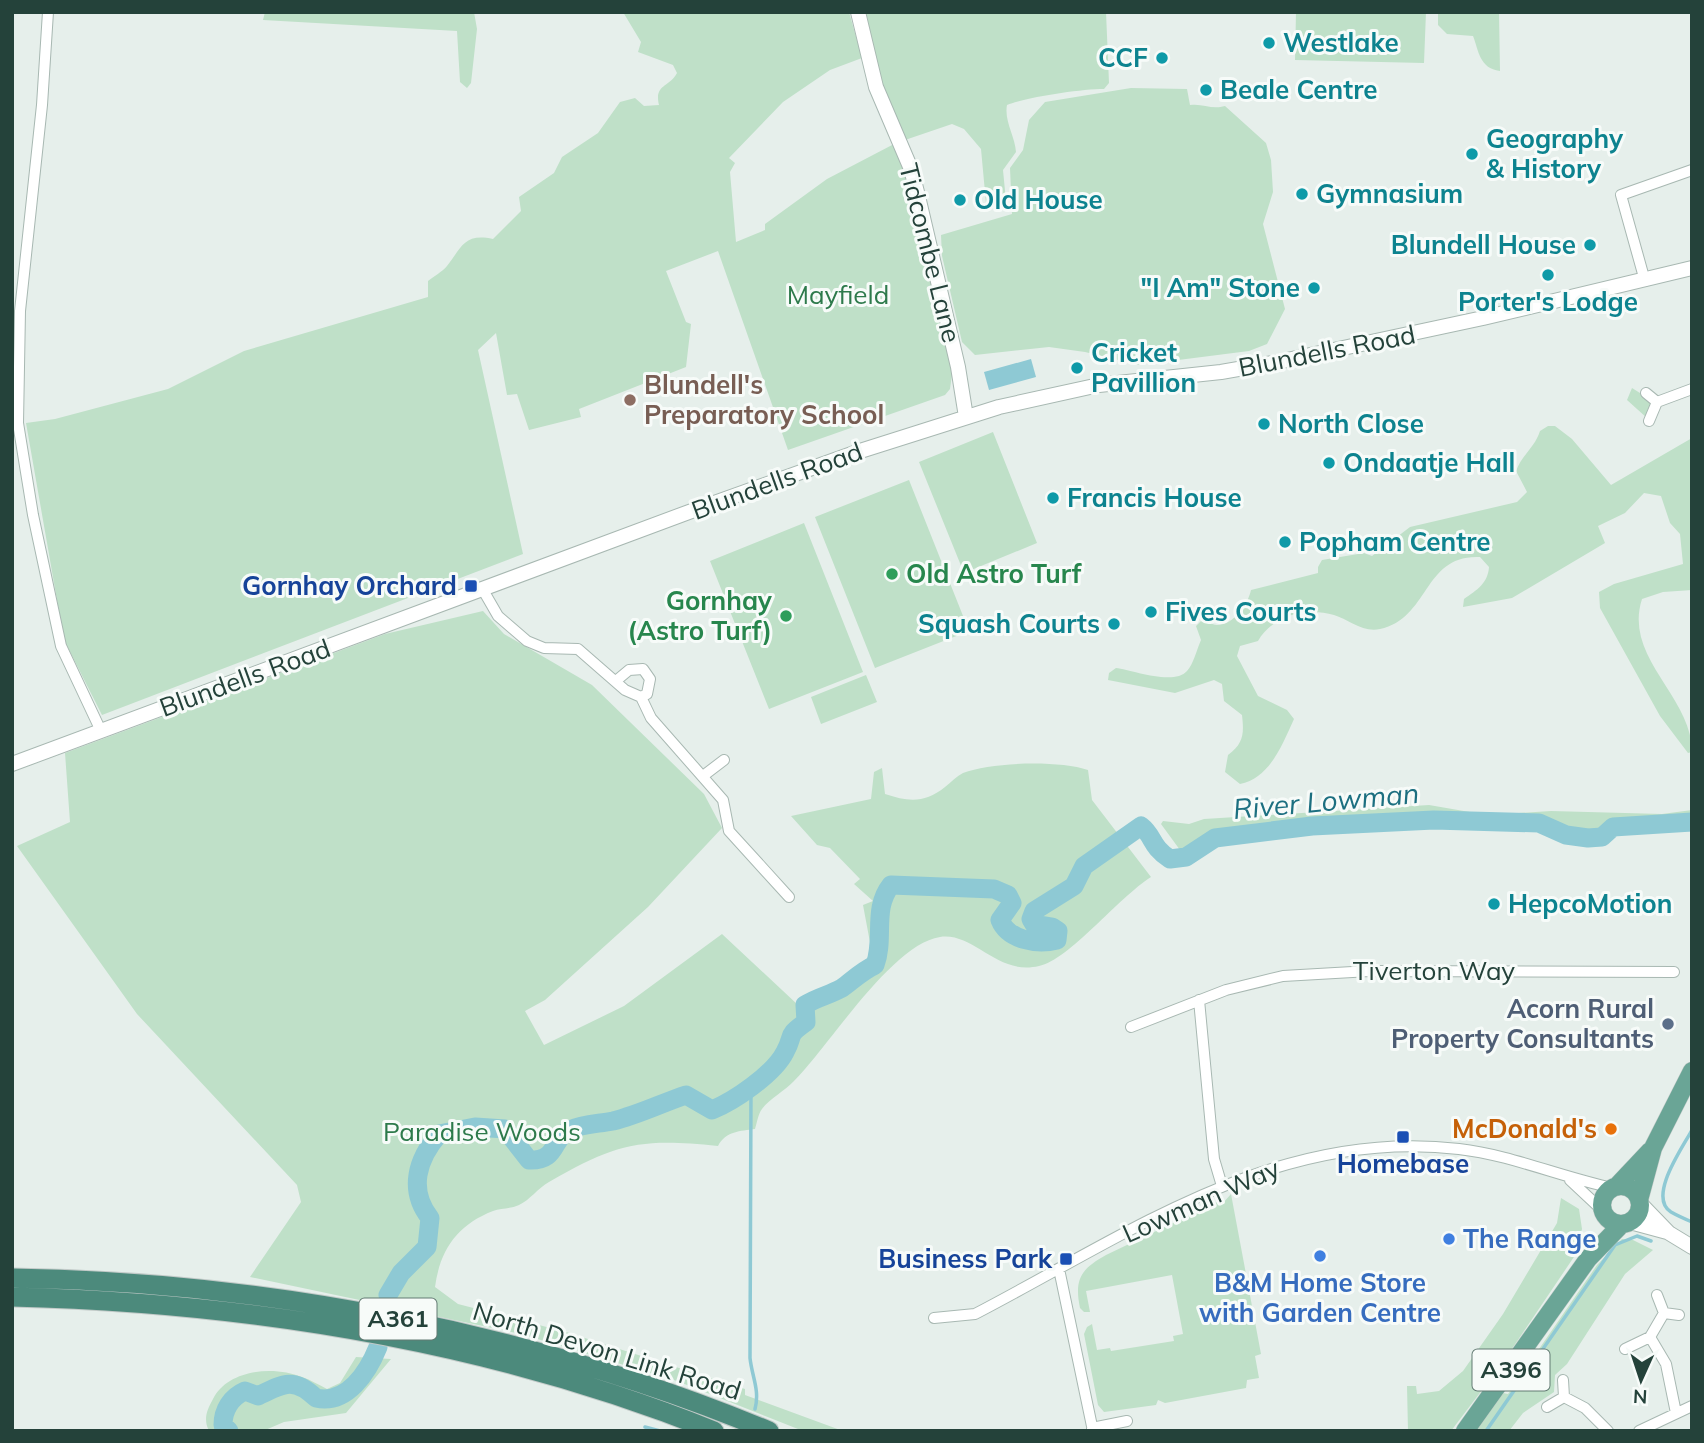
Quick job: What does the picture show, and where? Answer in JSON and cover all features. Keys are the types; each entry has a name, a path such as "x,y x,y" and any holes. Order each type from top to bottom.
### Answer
{"highway":[{"name":"North Devon Link Road","path":"12,1278 114,1281 216,1290 395,1318 517,1346 589,1367 769,1431"},
{"name":"North Devon Link Road","path":"12,1297 215,1309 334,1326 435,1347 547,1375 594,1388 714,1431"}],"main road":[{"path":"1653,1148 1603,1196 1602,1212 1611,1222 1625,1224 1638,1214 1653,1148 1692,1071"},
{"path":"1615,1187 1628,1188 1639,1202"},
{"name":"A396","path":"1588,1259 1602,1212"},
{"name":"A396","path":"1465,1431 1588,1259 1625,1224"}],"street":[{"path":"48,12 42,105 20,311 18,423 61,646 102,731"},
{"name":"Tidcombe Lane","path":"858,12 876,87 911,169 958,367 966,417"},
{"path":"1644,276 1621,195 1692,170"},
{"name":"Blundells Road","path":"12,764 714,503 966,417 1069,390 1273,363 1644,276 1692,268"},
{"path":"1649,421 1657,401 1692,389"},
{"path":"1646,393 1657,401"},
{"path":"483,590 498,616 527,641 544,648 578,649 633,695 641,697 647,694 650,679 643,669 629,670 617,680"},
{"path":"641,697 651,718 723,800 729,831 789,897"},
{"path":"703,776 724,760"},
{"name":"Tiverton Way","path":"1131,1027 1199,1000 1262,980 1335,972 1674,972"},
{"path":"1199,1000 1214,1159 1222,1186"},
{"name":"Lowman Way","path":"934,1318 975,1314 1222,1186 1296,1159 1387,1146 1480,1152 1564,1177 1615,1187"},
{"name":"Lowman Way","path":"1564,1177 1602,1212"},
{"path":"1639,1202 1669,1233 1692,1247"},
{"path":"1625,1224 1669,1233"},
{"path":"1059,1269 1093,1430 1127,1421"},
{"path":"1657,1295 1664,1313"},
{"path":"1664,1313 1679,1315"},
{"path":"1625,1349 1650,1337 1664,1313"},
{"path":"1650,1337 1666,1364 1676,1413"},
{"path":"1563,1380 1564,1397"},
{"path":"1547,1407 1564,1397"},
{"path":"1564,1397 1585,1408 1608,1431"},
{"path":"1639,1431 1692,1406"}],"green space":[{"path":"265,12 474,12 477,29 471,83 467,88 460,82 457,31 263,20"},
{"name":"Mayfield","path":"623,12 849,12 862,58 830,70 783,102 729,158 735,163 730,172 736,242 765,230 765,224 827,179 894,144 907,172 953,367 950,389 945,395 788,450 718,251 666,271 686,322 691,324 686,367 579,409 581,417 529,430 517,394 507,395 496,333 478,350 523,554 102,715 64,640 26,423 55,419 168,389 244,351 428,297 428,281 445,268 460,248 476,238 493,239 521,211 519,197 554,173 562,157 598,133 620,102 635,98 644,106 659,105 660,90 677,73 673,65 638,52 641,42"},
{"path":"866,12 1106,12 1109,83 1104,89 1054,94 1007,105 1007,117 1016,152 1003,170 1006,201 986,203 981,149 964,129 952,124 905,140 879,76"},
{"path":"1296,12 1426,12 1424,63 1295,60"},
{"path":"1438,12 1499,12 1500,71 1484,63 1473,36 1447,34 1438,25"},
{"path":"1131,88 1187,89 1190,105 1225,106 1266,143 1271,160 1273,192 1263,224 1285,309 1267,344 1249,351 1139,365 1085,352 1049,347 975,355 962,342 942,256 941,235 1012,214 1010,168 1023,150 1029,120 1045,102"},
{"path":"1632,388 1648,398 1652,409 1647,418 1627,400"},
{"path":"1548,426 1555,426 1572,439 1611,485 1692,438 1692,590 1663,592 1642,599 1639,620 1649,659 1682,713 1692,752 1688,753 1660,716 1600,608 1599,592 1614,584 1683,564 1680,534 1670,523 1661,496 1644,493 1625,513 1598,526 1605,543 1512,598 1463,607 1464,599 1484,582 1489,567 1480,557 1461,559 1447,565 1409,613 1396,623 1374,630 1334,615 1302,613 1281,619 1264,632 1258,641 1240,646 1237,656 1258,696 1287,710 1294,719 1274,759 1250,781 1240,784 1225,772 1228,755 1240,742 1243,727 1242,715 1224,701 1222,684 1214,680 1175,693 1108,680 1109,673 1116,668 1153,676 1181,675 1191,665 1201,640 1196,626 1202,620 1217,625 1229,622 1243,607 1251,590 1318,573 1322,560 1364,553 1372,556 1410,527 1517,502 1527,492 1516,471 1540,431"},
{"path":"993,432 1037,543 964,573 919,462"},
{"name":"Old Astro Turf","path":"909,480 969,631 875,668 815,517"},
{"name":"Gornhay (Astro Turf)","path":"804,523 863,672 769,709 710,561"},
{"name":"Paradise Woods","path":"483,611 504,634 592,685 704,794 722,828 648,907 545,1000 525,1011 544,1045 624,1006 722,934 798,1005 855,971 872,953 863,905 873,901 854,884 860,879 830,848 817,845 791,816 871,799 874,772 882,768 885,794 909,800 931,796 963,773 991,766 1043,764 1088,770 1092,800 1151,877 1065,952 1039,966 1011,965 952,937 940,937 921,944 882,976 794,1081 765,1105 755,1129 729,1135 718,1146 668,1143 630,1146 612,1151 549,1182 519,1205 493,1211 469,1224 452,1240 441,1261 435,1287 458,1304 566,1332 745,1389 745,1395 843,1431 803,1431 677,1381 521,1334 250,1277 301,1202 297,1185 137,1014 17,846 70,822 65,753 385,634"},
{"path":"866,675 877,702 821,724 811,697"},
{"path":"1429,805 1487,815 1551,811 1662,814 1692,810 1692,818 1606,825 1597,832 1573,833 1538,821 1440,815 1289,824 1223,833 1180,850 1161,824 1163,821 1189,824 1204,819"},
{"path":"1231,1194 1261,1354 1255,1356 1259,1378 1247,1380 1246,1388 1165,1403 1158,1400 1156,1405 1104,1412 1098,1405 1084,1334 1087,1327 1092,1324 1097,1350 1110,1348 1111,1351 1174,1341 1173,1336 1183,1334 1172,1275 1086,1291 1090,1312 1084,1312 1080,1308 1078,1289 1081,1276 1106,1255 1219,1201 1223,1203"},
{"path":"1561,1198 1579,1209 1582,1229 1578,1242 1582,1245 1501,1365 1451,1431 1408,1431 1407,1386 1416,1386 1417,1394 1439,1391 1463,1371 1503,1314 1557,1223"},
{"path":"1622,1239 1633,1240 1653,1250 1625,1274 1567,1364 1555,1375 1554,1392 1523,1413 1509,1431 1472,1431 1503,1393 1508,1394 1597,1265"},
{"path":"356,1357 391,1359 346,1413 284,1422 263,1431 209,1431 206,1415 213,1399 220,1389 240,1376 278,1371 302,1377 327,1389 340,1383"}],"water":[{"path":"1031,359 1036,377 989,390 984,372"}],"waterway":[{"name":"River Lowman","path":"388,1295 401,1273 427,1247 430,1218 419,1197 418,1175 425,1154 439,1134 475,1127 505,1129 529,1160 545,1157 570,1130 622,1118 686,1095 712,1110 721,1106 753,1086 780,1060 793,1033 806,1022 805,1005 842,988 875,965 880,914 885,894 891,885 994,889 1008,895 1012,903 1000,920 1004,927 1016,936 1041,942 1057,940 1058,931 1052,927 1034,924 1031,919 1034,911 1074,886 1084,866 1141,826 1159,850 1170,859 1186,857 1215,838 1312,826 1434,820 1539,823 1566,835 1588,838 1602,837 1613,827 1692,822"},
{"path":"751,1086 750,1358 756,1390 755,1409"},
{"path":"1692,1130 1669,1172 1663,1195 1665,1205 1671,1212 1692,1222"},
{"path":"1486,1431 1615,1245 1637,1236 1651,1241"},
{"name":"River Lowman","path":"229,1431 223,1425 224,1414 232,1400 245,1391 258,1396 288,1384 301,1387 316,1398 337,1396 347,1392 362,1376 378,1347"},
{"path":"645,1427 660,1431"}],"place":[{"name":"Westlake","path":"1269,43"},
{"name":"CCF","path":"1162,58"},
{"name":"Beale Centre","path":"1206,90"},
{"name":"Geography & History","path":"1472,154"},
{"name":"Gymnasium","path":"1302,194"},
{"name":"Old House","path":"960,200"},
{"name":"Blundell House","path":"1590,245"},
{"name":"Porter's Lodge","path":"1548,275"},
{"name":"\"I Am\" Stone","path":"1314,288"},
{"name":"Cricket Pavillion","path":"1077,368"},
{"name":"Blundell's Preparatory School","path":"630,400"},
{"name":"North Close","path":"1264,424"},
{"name":"Ondaatje Hall","path":"1329,463"},
{"name":"Francis House","path":"1053,498"},
{"name":"Popham Centre","path":"1285,542"},
{"name":"Old Astro Turf","path":"892,574"},
{"name":"Gornhay Orchard","path":"471,586"},
{"name":"Fives Courts","path":"1151,612"},
{"name":"Gornhay (Astro Turf)","path":"786,616"},
{"name":"Squash Courts","path":"1114,624"},
{"name":"HepcoMotion","path":"1494,904"},
{"name":"Acorn Rural Property Consultants","path":"1668,1024"},
{"name":"McDonald's","path":"1611,1129"},
{"name":"Homebase","path":"1403,1137"},
{"name":"The Range","path":"1449,1239"},
{"name":"B&M Home Store with Garden Centre","path":"1320,1256"},
{"name":"Business Park","path":"1066,1259"}]}
